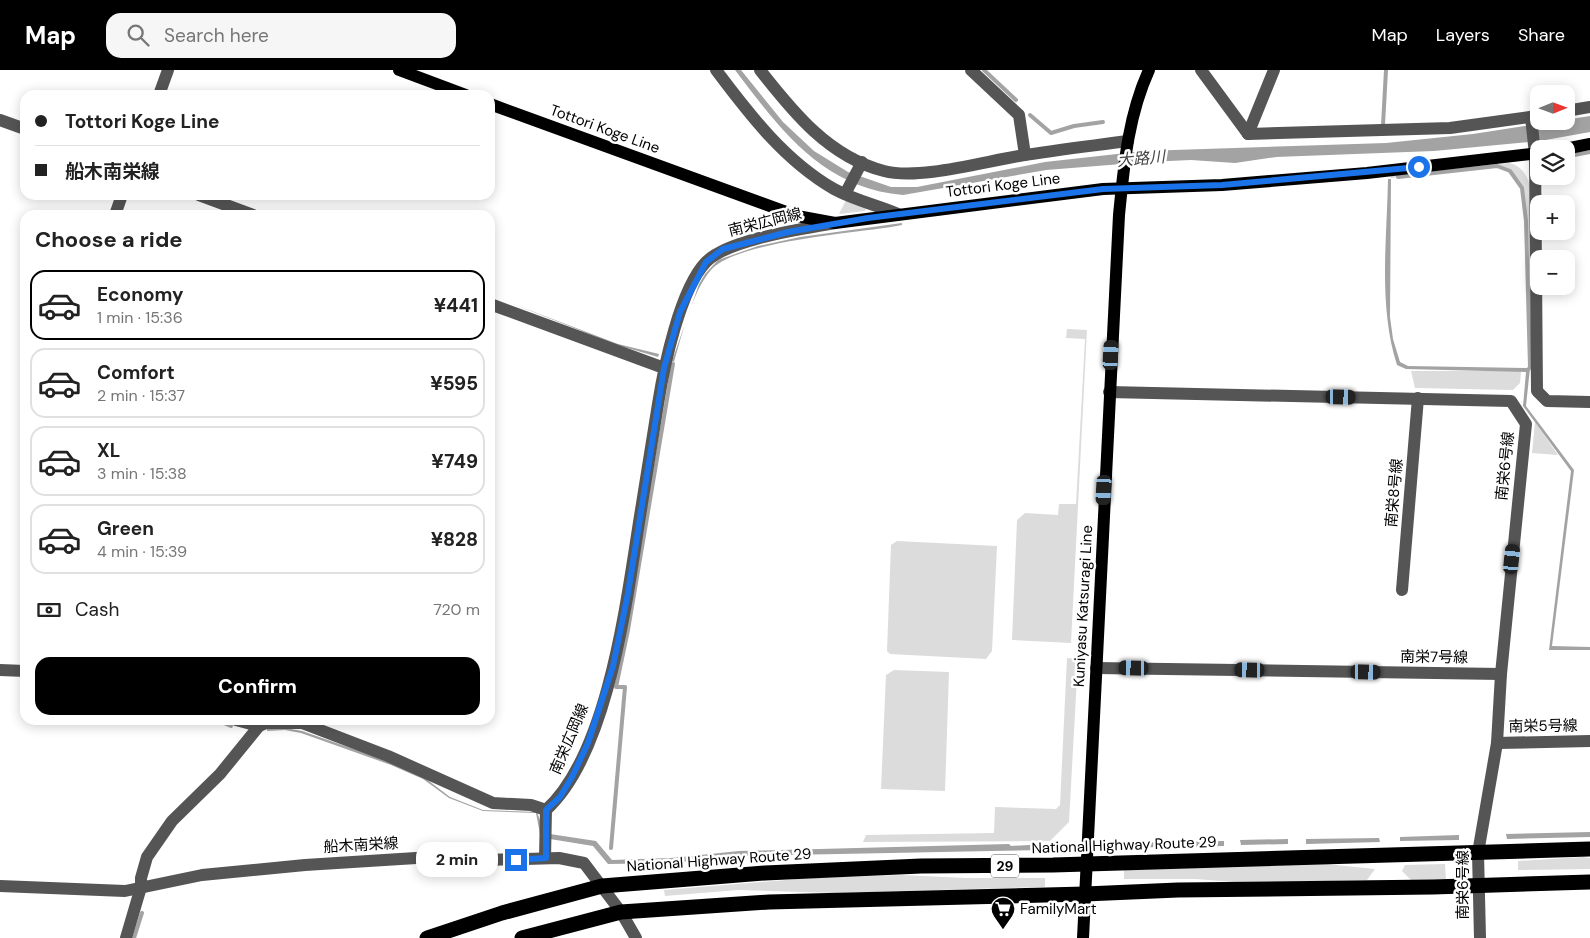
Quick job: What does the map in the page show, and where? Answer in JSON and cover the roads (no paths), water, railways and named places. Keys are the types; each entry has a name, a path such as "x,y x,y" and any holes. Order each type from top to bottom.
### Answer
{"highway":[{"name":"National Highway Route 29","path":"428,938 502,912 602,886 841,869 1086,864 1590,849"},
{"name":"29","path":"522,938 621,912 768,902 1178,890 1433,887 1590,882"}],"main road":[{"path":"399,70 453,90"},
{"name":"Kuniyasu Katsuragi Line","path":"1083,938 1109,392 1121,188 1127,145 1138,94 1149,70"},
{"name":"Tottori Koge Line","path":"495,106 796,216 835,223 1121,188 1222,185 1367,173 1530,152"},
{"path":"1575,147 1590,144"}],"street":[{"path":"161,90 168,70"},
{"path":"716,70 746,110 784,150 833,188 898,214"},
{"path":"760,70 789,108 821,138 862,162 885,171 924,172 1025,155 1127,145"},
{"path":"971,70 1019,115 1025,155"},
{"path":"1201,70 1248,134"},
{"path":"1248,134 1274,70"},
{"path":"1575,109 1590,106"},
{"path":"1248,134 1450,128 1530,117"},
{"path":"0,120 20,127"},
{"path":"845,194 862,162"},
{"path":"1536,185 1537,392 1547,401 1590,402"},
{"path":"212,200 240,210"},
{"name":"南栄広岡線","path":"546,810 560,797 588,743 613,666 628,593 664,368 680,312 706,262 723,249 788,232 835,223"},
{"path":"495,306 664,368"},
{"name":"南栄6号線","path":"1109,392 1511,400 1526,424 1501,674 1497,743 1478,853 1480,938"},
{"name":"南栄8号線","path":"1402,590 1418,398"},
{"name":"南栄7号線","path":"1096,668 1501,674"},
{"path":"0,670 20,671"},
{"path":"126,938 141,887 141,878 147,857 172,820 220,774 259,726 255,725"},
{"path":"305,725 388,756 493,803 531,805 546,810 546,858"},
{"name":"南栄5号線","path":"1497,743 1590,741"},
{"name":"船木南栄線","path":"0,886 125,891 202,875 305,865 432,858 486,860 559,858 584,863 621,912 636,938"}],"water":[{"name":"大路川","path":"735,70 741,70 783,122 814,151 848,172 891,187 917,187 1045,162 1144,151 1386,143 1473,134 1530,125 1530,130 1575,130 1575,118 1590,116 1590,132 1546,140 1530,140 1530,142 1434,151 1276,157 1235,163 1191,160 1147,162 1046,170 903,195 874,190 849,181 826,168 787,134"},
{"path":"1388,179 1391,179 1390,317 1393,339 1400,362 1408,366 1530,368 1526,406 1574,470 1552,646 1590,647 1590,650 1549,650 1571,471 1523,406 1526,372 1406,369 1397,365 1387,319 1385,249"},
{"path":"902,223 902,225 891,227 795,240 744,252 724,260 711,270 704,279 689,312 699,284 705,274 718,260 758,246 800,237"},
{"path":"495,297 618,344 659,354 658,357 617,345"},
{"path":"687,317 684,327 674,362 672,361"},
{"path":"285,728 302,731 391,762 425,778 450,797 483,810 537,812 541,823 540,834 536,813 483,811 449,798 423,779 391,765 301,733 285,730 267,731 267,729"},
{"path":"1590,832 1590,837 1507,839 1506,834"},
{"path":"550,834 596,841 612,860 671,858 739,851 1009,844 1011,846 1046,844 1047,850 741,856 670,863 608,864 593,846 550,839"},
{"path":"1459,835 1459,840 1400,841 1400,837"},
{"path":"1379,838 1380,842 1306,844 1306,839"},
{"path":"1288,839 1288,844 1241,845 1240,840"},
{"path":"1224,841 1224,846 1173,847 1173,842"},
{"path":"1160,842 1160,847 1111,848 1110,843"}],"waterway":[{"path":"984,70 1016,100"},
{"path":"1383,125 1386,70"},
{"path":"1030,115 1051,133 1074,126 1103,122"},
{"path":"1575,155 1590,152"},
{"path":"1398,177 1497,166 1510,171 1522,188 1526,221 1530,367 1528,370"},
{"path":"611,848 625,687 616,687 628,630 673,364"},
{"path":"134,938 142,913"}],"place":[{"name":"FamilyMart","path":"1003,930"}]}
